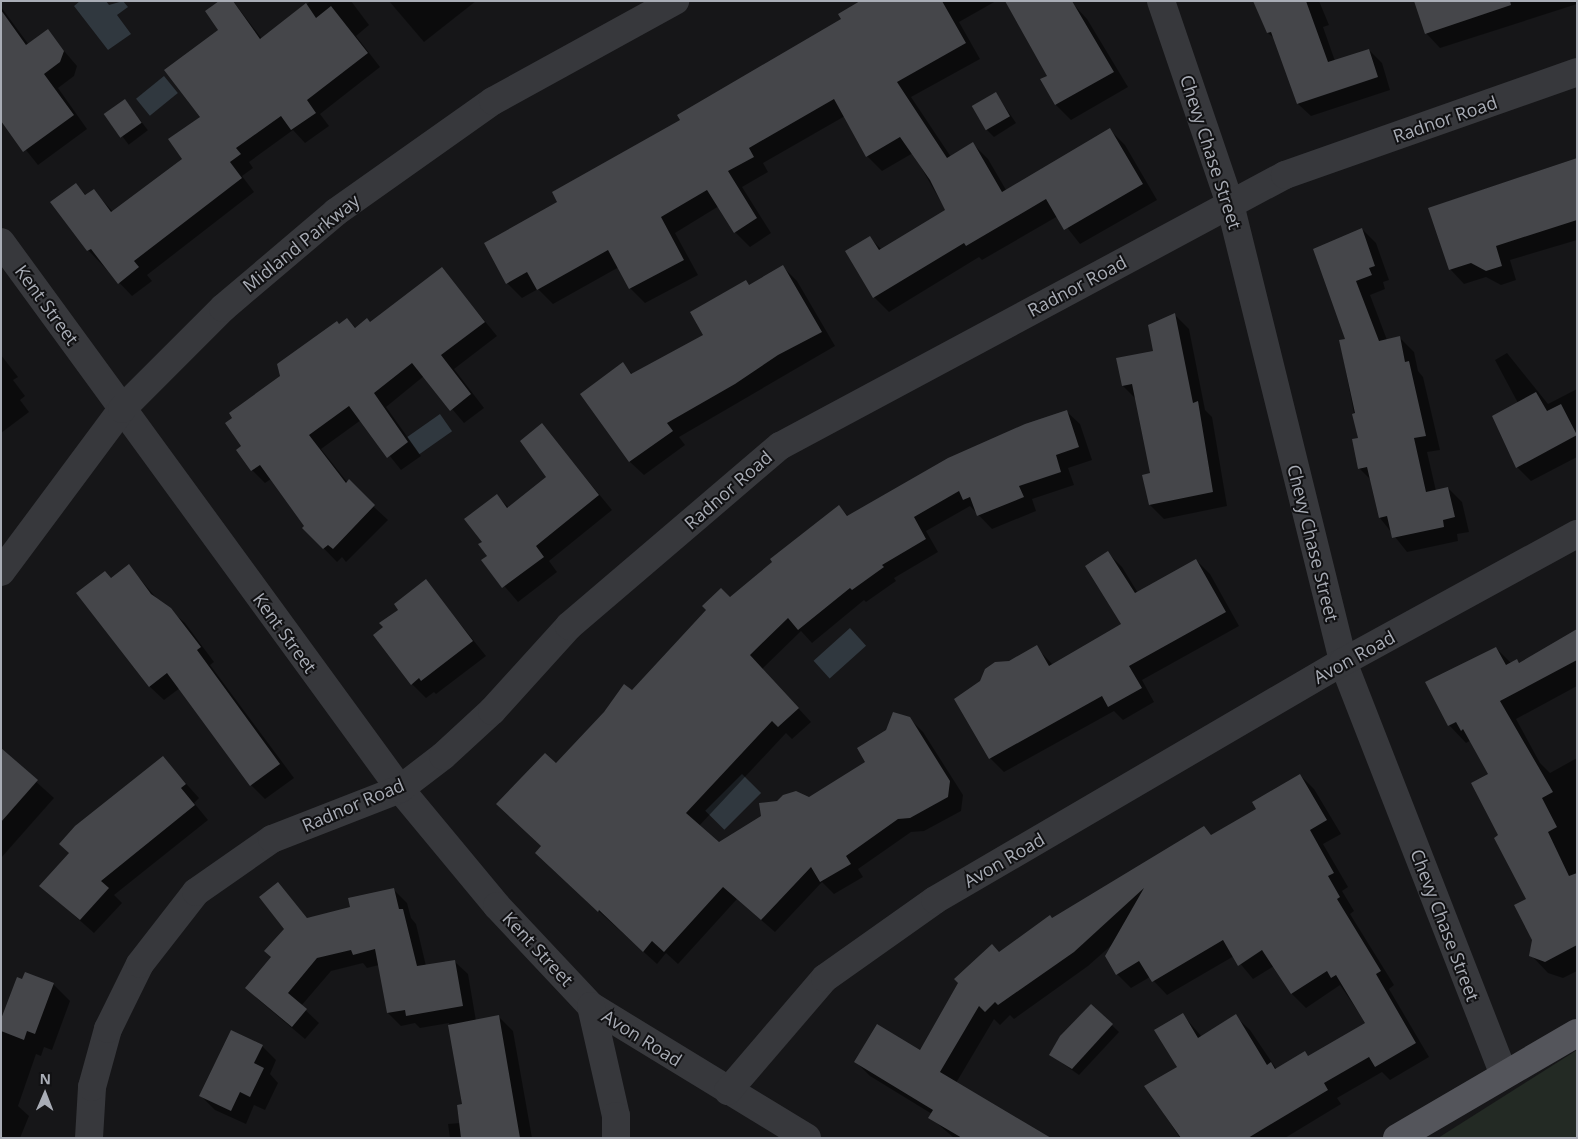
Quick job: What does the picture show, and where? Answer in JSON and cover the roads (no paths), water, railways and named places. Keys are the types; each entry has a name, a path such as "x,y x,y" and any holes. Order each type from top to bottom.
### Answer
{"main road":[{"path":"1397,1138 1503,1073 1577,1033"}],"street":[{"name":"Midland Parkway","path":"1,572 122,409 223,308 336,212 493,101 674,1"},
{"name":"Chevy Chase Street","path":"1161,1 1230,204 1342,662 1503,1073"},
{"name":"Radnor Road","path":"89,1138 92,1087 108,1029 140,964 196,892 272,839 400,790 443,756 492,711 570,626 780,446 1285,175 1577,72"},
{"name":"Kent Street","path":"1,242 400,790 497,906 591,1006"},
{"name":"Avon Road","path":"591,1006 728,1091 826,978 934,900 1342,662 1577,534"},
{"name":"Avon Road","path":"591,1006 616,1116 616,1138"},
{"path":"728,1091 807,1138"}]}
